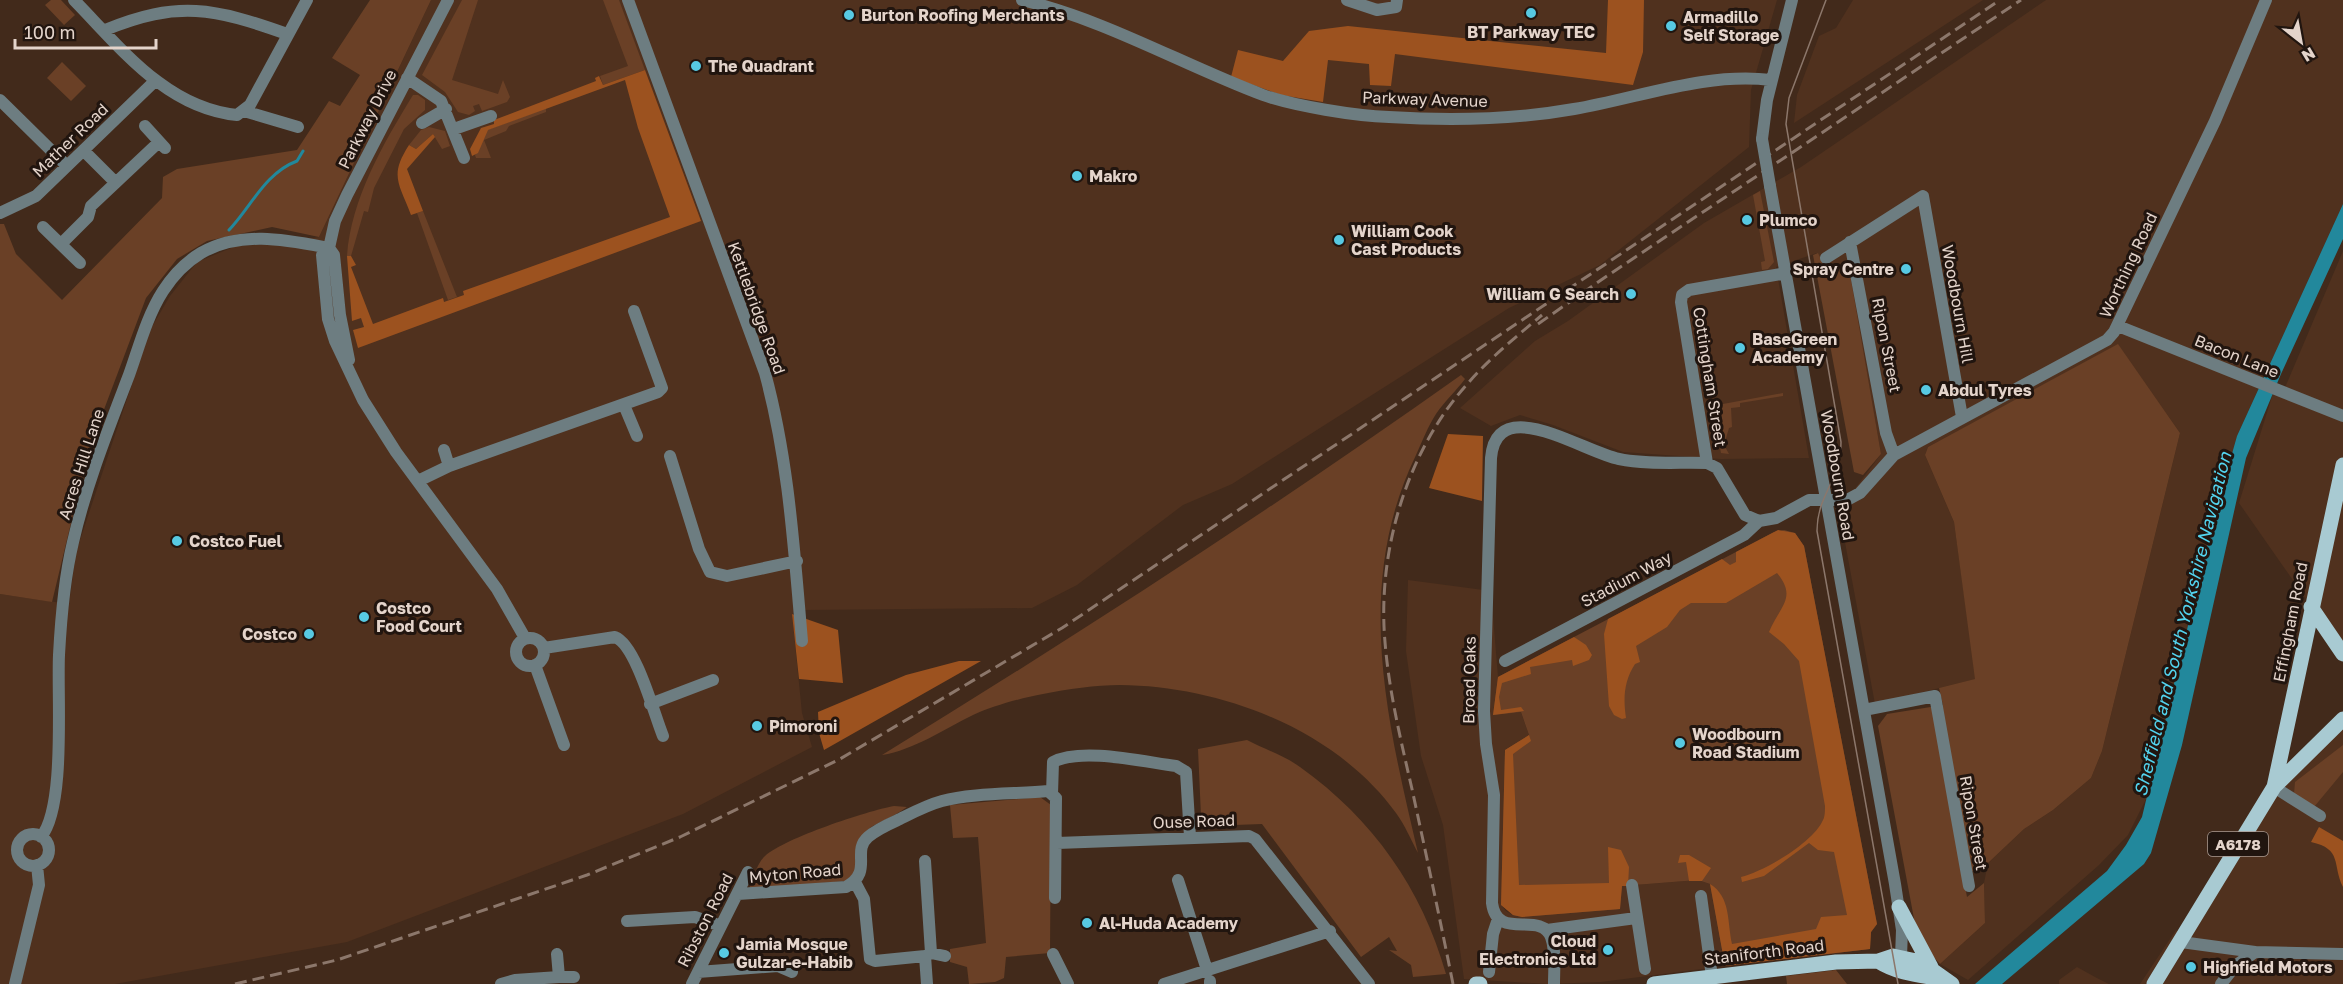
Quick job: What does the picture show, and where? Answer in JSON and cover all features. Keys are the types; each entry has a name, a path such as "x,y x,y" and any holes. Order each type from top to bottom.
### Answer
{"main road":[{"name":"Effingham Road","path":"2274,787 2343,465"},
{"path":"2311,607 2343,654"},
{"path":"2304,639 2326,630"},
{"name":"A6178","path":"2157,983 2274,787 2343,719"},
{"path":"1899,907 1939,977"},
{"path":"1884,965 1901,957 1939,977"},
{"name":"Staniforth Road","path":"1654,984 1712,977 1733,979 1836,962 1884,965 1939,977"}],"street":[{"path":"74,0 155,81 175,95 223,114 237,115 244,111 307,0"},
{"name":"Kettlebridge Road","path":"628,0 765,373 785,460 797,561 802,641"},
{"name":"Parkway Avenue","path":"1022,0 1110,30 1266,95 1385,117 1460,120 1531,116 1682,85 1772,80"},
{"path":"1347,0 1377,10 1396,7 1397,0"},
{"name":"Woodbourn Road","path":"1792,0 1772,80 1762,140 1899,907 1902,930 1901,957"},
{"name":"Worthing Road","path":"1758,521 1776,518 1809,500 1827,502 1856,496 1894,455 2107,340 2118,326 2215,121 2266,0"},
{"name":"Parkway Drive","path":"444,3 340,209 329,248 334,255 340,315 353,376 373,419 497,589 525,638"},
{"path":"105,30 142,11 163,4 186,4 219,10 287,34"},
{"path":"407,78 435,96 446,109 464,158"},
{"name":"Mather Road","path":"0,213 36,195 155,81"},
{"path":"0,100 67,166"},
{"path":"422,123 446,109"},
{"path":"244,111 298,127"},
{"path":"454,129 491,116"},
{"path":"61,244 88,217 92,206 115,182 162,145 144,126"},
{"path":"84,151 115,182"},
{"name":"Woodbourn Hill","path":"1850,242 1923,196 1962,417"},
{"path":"43,228 80,263"},
{"name":"Acres Hill Lane","path":"15,984 39,885 37,865 48,854 47,844 41,837 51,820 57,772 61,622 73,541 98,457 149,319 163,291 182,268 201,253 225,243 249,238 280,240 329,248"},
{"path":"1826,258 1850,242"},
{"name":"Ripon Street","path":"1850,242 1886,433 1894,455"},
{"name":"Cottingham Street","path":"1707,463 1681,302 1682,295 1689,290 1786,273"},
{"path":"418,481 449,466 624,405 662,388 634,311"},
{"name":"Bacon Lane","path":"2118,326 2343,416"},
{"path":"624,405 637,436"},
{"name":"Broad Oaks","path":"1481,981 1498,919 1492,903 1494,795 1486,744 1484,711 1491,458 1495,440 1507,428 1524,426 1620,459 1707,463"},
{"path":"444,450 449,466"},
{"path":"670,456 699,549 710,572 727,576 797,561"},
{"path":"1707,463 1717,468 1745,515 1758,521"},
{"name":"Stadium Way","path":"1505,661 1744,535 1758,521"},
{"path":"544,648 615,637 621,639 631,653 663,736"},
{"path":"525,638 539,640 544,648 542,660 535,665 523,664 516,655 517,646 525,638"},
{"path":"535,665 564,746"},
{"path":"650,704 713,680"},
{"name":"Ripon Street","path":"1864,710 1935,696 1969,886"},
{"path":"1052,794 1053,762 1063,757 1105,757 1176,766 1186,772 1190,837"},
{"path":"2274,787 2320,816"},
{"path":"945,956 928,954 874,961 865,959 864,899 855,882 862,869 862,845 866,838 878,830 924,807 944,800 1047,791 1056,798 1055,898"},
{"path":"37,865 28,865 21,860 17,846 27,835 41,837"},
{"name":"Ouse Road","path":"1057,843 1249,836 1255,839 1330,931 1369,984"},
{"path":"925,861 927,984"},
{"name":"Ribston Road","path":"692,984 748,872"},
{"path":"1178,880 1209,978"},
{"name":"Myton Road","path":"738,894 846,887 855,882"},
{"path":"1632,885 1645,969"},
{"path":"1701,896 1712,977"},
{"path":"627,921 695,917 722,926"},
{"path":"1498,919 1514,925 1538,925 1547,930 1636,918"},
{"path":"1547,930 1552,942 1554,984"},
{"path":"1164,984 1209,978 1330,931"},
{"path":"2181,942 2255,952 2343,954"},
{"path":"2221,984 2235,966 2255,952"},
{"path":"557,954 559,977"},
{"path":"1053,954 1068,984"},
{"path":"698,972 778,966 792,972"},
{"path":"501,984 514,980 574,977"}],"shaded area":[{"path":"51,0 61,0 75,15 64,25 45,5"},
{"path":"370,0 431,0 319,237 272,227 207,241 177,259 146,298 88,452 52,602 0,594 0,224 4,224 16,254 62,300 162,198 163,177 177,169 297,150 329,101 340,106 360,75 332,58"},
{"path":"431,0 1777,0 1751,90 1749,147 1600,265 1509,308 1232,484 1183,505 1077,585 1032,608 804,610 792,614 802,713 812,747 683,814 347,942 115,984 0,984 0,594 69,604 76,552 150,330 170,296 197,262 236,246 276,244 319,237"},
{"path":"462,0 478,0 452,80 498,94 503,80 510,97 507,102 482,111 479,104 473,106 475,111 469,115 458,112 445,92 422,75"},
{"path":"603,0 619,0 645,70 603,85 600,76 628,66"},
{"path":"1608,0 1644,0 1643,52 1633,85 1395,54 1391,86 1370,85 1369,64 1328,60 1323,102 1281,95 1231,77 1238,50 1283,61 1309,31 1348,26 1606,53"},
{"path":"1853,0 1983,0 1794,123 1797,95 1819,36 1836,28"},
{"path":"2046,0 2343,0 2343,204 2237,436 2214,517 2147,797 2128,835 2099,865 1968,980 1940,964 1985,923 1984,883 1988,863 2024,829 2053,810 2091,778 2102,751 2180,433 2118,345 1928,447 1925,455 1954,522 1976,679 1875,704 1839,510 1881,454 1848,270 1844,267 1839,264 1825,269 1817,253 1776,267 1809,458 1721,459 1623,452 1520,415 1491,426 1460,408 1535,341 1568,321 1704,223 1801,167"},
{"path":"62,62 86,86 71,101 47,78"},
{"path":"645,70 701,221 358,348 353,330 364,327 361,318 352,321 347,256 351,256 356,265 351,267 373,324 443,298 444,302 464,295 463,291 670,217 638,128 625,80 488,130 478,153 472,156 470,149 481,128 494,124 494,120 596,81 595,78 599,76 603,85"},
{"path":"413,95 418,95 425,100 425,110 404,129 374,188 368,212 364,211 351,256 347,256 355,214 370,172"},
{"path":"546,108 546,112 509,126 506,131 484,140 491,158 476,158 475,155 487,130"},
{"path":"429,127 445,131 450,146 442,149 433,134 416,149 409,145 421,130"},
{"path":"433,134 435,137 407,169 423,211 411,215 398,180 399,165 409,145 416,149"},
{"path":"1760,191 1774,262 1768,269 1762,270 1761,262 1765,261 1753,195"},
{"path":"423,211 457,297 448,300 417,213"},
{"path":"2343,251 2343,652 2239,503 2274,390 2284,390"},
{"path":"1818,253 1825,268 1839,264 1850,274 1881,454 1863,475 1854,472 1813,255"},
{"path":"2118,344 2180,433 2102,751 2091,778 2053,810 2024,829 1988,863 1963,876 1967,897 1984,883 1985,923 1940,964 1926,949 1915,924 1878,726 1887,714 1943,705 1939,688 1975,679 1954,522 1925,455 1928,447"},
{"path":"1461,375 1465,379 1433,419 1416,455 1397,504 1385,553 1381,603 1382,653 1387,703 1418,853 1396,813 1371,783 1341,758 1308,736 1273,718 1236,704 1197,694 1158,687 1120,685 1052,692 989,708 906,749 882,755 1174,570"},
{"path":"1783,393 1783,396 1740,403 1740,407 1731,408 1732,427 1729,428 1724,445 1729,454 1721,453 1712,406"},
{"path":"1448,434 1483,436 1482,501 1429,488"},
{"path":"1778,530 1795,533 1804,546 1877,924 1871,932 1870,949 1725,966 1710,884 1717,889 1725,903 1732,944 1816,929 1821,917 1847,915 1834,852 1818,850 1809,843 1764,876 1742,882 1741,877 1774,863 1798,847 1818,829 1825,815 1799,661 1769,632 1785,602 1786,589 1777,573 1726,603 1691,603 1680,610 1667,627 1636,646 1640,662 1635,664 1627,683 1626,718 1622,719 1614,715 1609,706 1604,634 1608,619 1722,559 1730,565 1736,562 1736,552"},
{"name":"Woodbourn Road Stadium","path":"1784,530 1795,533 1804,546 1877,924 1871,932 1870,949 1725,966 1710,884 1698,880 1622,886 1620,909 1522,917 1513,915 1501,905 1505,750 1529,735 1521,712 1493,715 1498,677 1774,532"},
{"path":"1408,580 1491,591 1498,677 1493,714 1521,712 1529,735 1505,750 1501,905 1513,915 1620,908 1622,886 1698,880 1710,884 1725,966 1601,982 1548,984 1464,979 1443,825 1421,756 1406,651"},
{"path":"792,614 838,630 843,683 799,679"},
{"path":"1574,637 1586,645 1592,655 1589,660 1573,666 1572,660 1530,667 1531,674 1502,683 1499,697 1501,710 1521,707 1524,711 1493,715 1498,677"},
{"path":"959,661 981,661 824,750 819,733 818,712 906,675"},
{"path":"2343,723 2343,984 2140,984 2176,930 2188,937 2271,796"},
{"path":"1529,735 1531,741 1513,754 1519,885 1609,883 1608,847 1621,850 1629,867 1628,886 1622,886 1620,909 1522,917 1513,915 1501,905 1505,750"},
{"path":"1247,740 1300,767 1350,809 1372,833 1409,885 1436,943 1446,974 1413,977 1411,965 1389,950 1397,951 1389,937 1361,957 1262,824 1207,826 1201,816 1198,749"},
{"path":"2343,745 2343,772 2314,807 2294,794 2295,782"},
{"path":"1040,797 1051,805 1050,953 1006,957 1004,978 995,982 969,984 967,967 950,962 950,949 986,943 978,837 953,838 950,805"},
{"path":"894,806 907,807 876,824 865,834 861,841 857,870 846,881 749,889 760,863 775,849 827,826"},
{"path":"2319,827 2343,841 2343,887 2332,854 2321,845 2311,842"},
{"path":"1680,855 1689,855 1711,868 1702,881 1689,881 1686,862 1678,863"},
{"path":"2077,967 2109,984 2059,984 2059,980"},
{"path":"1836,970 1847,984 1787,984 1786,976"}],"water":[{"path":"2343,204 2343,239 2281,374 2246,458 2182,745 2151,853 2144,864 2002,984 1975,984 2107,871 2126,845 2142,817 2214,517 2237,436"}],"waterway":[{"path":"229,230 267,182 286,166 297,161 303,151"}],"tram line":[{"path":"1826,0 1789,98 1786,124 1841,442 1840,456 1821,507 1817,531 1898,984"}],"railway":[{"path":"235,984 337,960 587,875 680,837 840,759 1062,628 2000,0"},
{"path":"1538,324 2021,0"},
{"path":"1453,984 1389,679 1384,607 1386,573 1401,503 1413,470 1447,409 1477,373 1542,315"}],"place":[{"name":"BT Parkway TEC","path":"1531,13"},
{"name":"Burton Roofing Merchants","path":"849,15"},
{"name":"Armadillo Self Storage","path":"1671,26"},
{"name":"The Quadrant","path":"696,66"},
{"name":"Makro","path":"1077,176"},
{"name":"Plumco","path":"1747,220"},
{"name":"William Cook Cast Products","path":"1339,240"},
{"name":"Spray Centre","path":"1906,269"},
{"name":"William G Search","path":"1631,294"},
{"name":"BaseGreen Academy","path":"1740,348"},
{"name":"Abdul Tyres","path":"1926,390"},
{"name":"Costco Fuel","path":"177,541"},
{"name":"Costco Food Court","path":"364,617"},
{"name":"Costco","path":"309,634"},
{"name":"Pimoroni","path":"757,726"},
{"name":"Woodbourn Road Stadium","path":"1680,743"},
{"name":"Al-Huda Academy","path":"1087,923"},
{"name":"Cloud Electronics Ltd","path":"1608,950"},
{"name":"Jamia Mosque Gulzar-e-Habib","path":"724,953"},
{"name":"Highfield Motors","path":"2191,967"}],"water label":[{"name":"Sheffield and South Yorkshire Navigation","path":"2182,624"}]}
